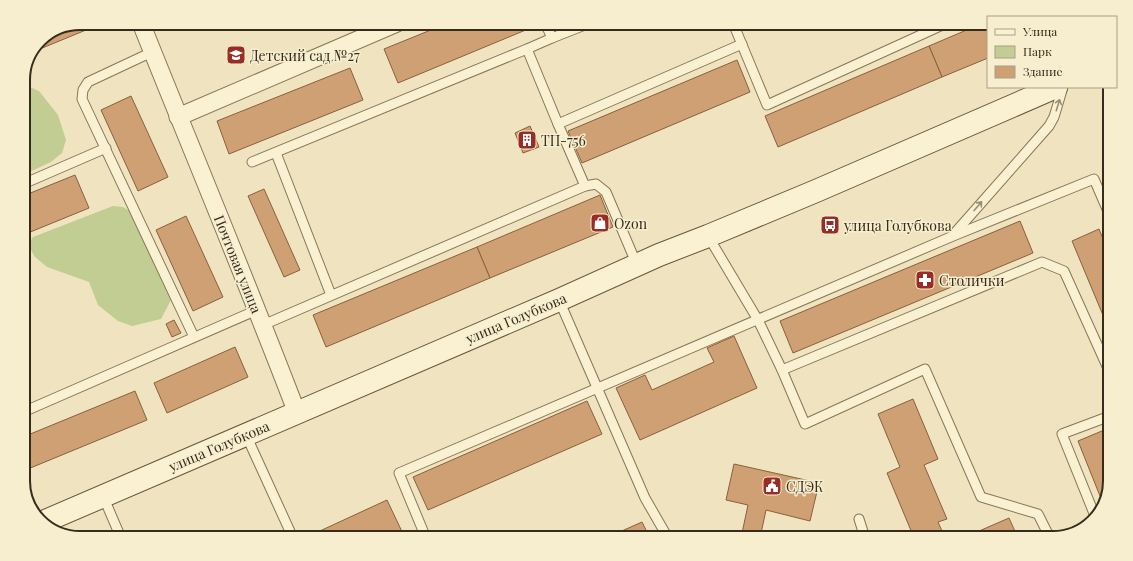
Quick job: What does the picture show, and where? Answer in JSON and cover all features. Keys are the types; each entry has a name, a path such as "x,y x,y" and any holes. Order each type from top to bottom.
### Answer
{"main road":[{"name":"улица Голубкова","path":"48,520 637,265 1054,88"}],"street":[{"name":"Почтовая улица","path":"144,30 260,317 297,413"},
{"path":"178,117 381,30"}],"lane":[{"path":"549,30 552,38"},
{"path":"252,162 572,30"},
{"path":"736,30 767,105 933,30"},
{"path":"558,124 742,44"},
{"path":"527,49 585,186"},
{"path":"152,52 88,82 83,90 82,99 194,338"},
{"path":"953,236 1049,126 1054,117 1063,88"},
{"path":"30,181 106,148"},
{"path":"276,153 331,295"},
{"path":"423,531 399,472 953,236 1094,179 1103,200"},
{"path":"30,409 194,338 331,295 585,186 596,184 606,192 637,265"},
{"path":"708,236 758,320 782,370 805,424 925,369 981,497 1038,514 1046,531"},
{"path":"782,370 1042,262 1064,271 1103,357"},
{"path":"559,300 645,498 664,531"},
{"path":"1093,511 1062,434 1103,419"},
{"path":"246,435 290,531"},
{"path":"103,496 118,531"},
{"path":"859,519 863,531"}],"green space":[{"path":"30,87 39,91 58,115 66,140 62,153 51,162 30,172"},
{"path":"113,206 123,207 131,212 171,300 161,319 132,326 118,321 98,305 89,282 47,267 35,257 30,248 30,242 33,237"}],"building":[{"path":"86,30 42,48 52,38 61,34 70,31"},
{"path":"431,30 526,30 398,83 384,49"},
{"path":"967,30 987,30 987,58 942,77 929,46"},
{"path":"929,46 942,77 778,147 765,116"},
{"path":"737,60 750,92 582,163 568,131"},
{"path":"350,68 363,100 229,154 217,121"},
{"path":"131,96 168,177 138,191 101,110"},
{"name":"ТП-756","path":"530,126 539,147 523,153 515,133"},
{"path":"75,175 89,208 30,232 30,193"},
{"path":"264,189 300,270 284,277 248,196"},
{"path":"600,195 613,227 490,278 477,247"},
{"path":"186,216 223,297 193,311 156,230"},
{"path":"1020,221 1033,253 793,353 780,321"},
{"path":"1099,229 1103,239 1103,315 1072,241"},
{"path":"477,247 490,278 326,347 313,315"},
{"path":"174,320 181,333 172,337 166,324"},
{"path":"734,336 757,388 640,440 616,388 645,375 652,390 714,362 707,348"},
{"path":"235,347 248,377 167,413 154,383"},
{"path":"135,391 147,420 30,468 30,434"},
{"path":"913,399 938,459 924,465 947,519 938,522 942,531 911,531 887,473 900,467 878,414"},
{"path":"587,401 602,434 428,510 413,477"},
{"path":"1103,431 1103,487 1100,496 1078,441"},
{"path":"734,464 819,483 810,521 766,510 762,531 742,531 748,505 726,500"},
{"path":"387,500 402,531 320,531"},
{"path":"1009,518 1015,531 979,531"},
{"path":"642,522 646,531 622,531"}],"place":[{"name":"Детский сад №27","path":"236,55"},
{"name":"ТП-756","path":"527,140"},
{"name":"Ozon","path":"600,223"},
{"name":"улица Голубкова","path":"830,225"},
{"name":"Столички","path":"925,280"},
{"name":"СДЭК","path":"772,486"}]}
